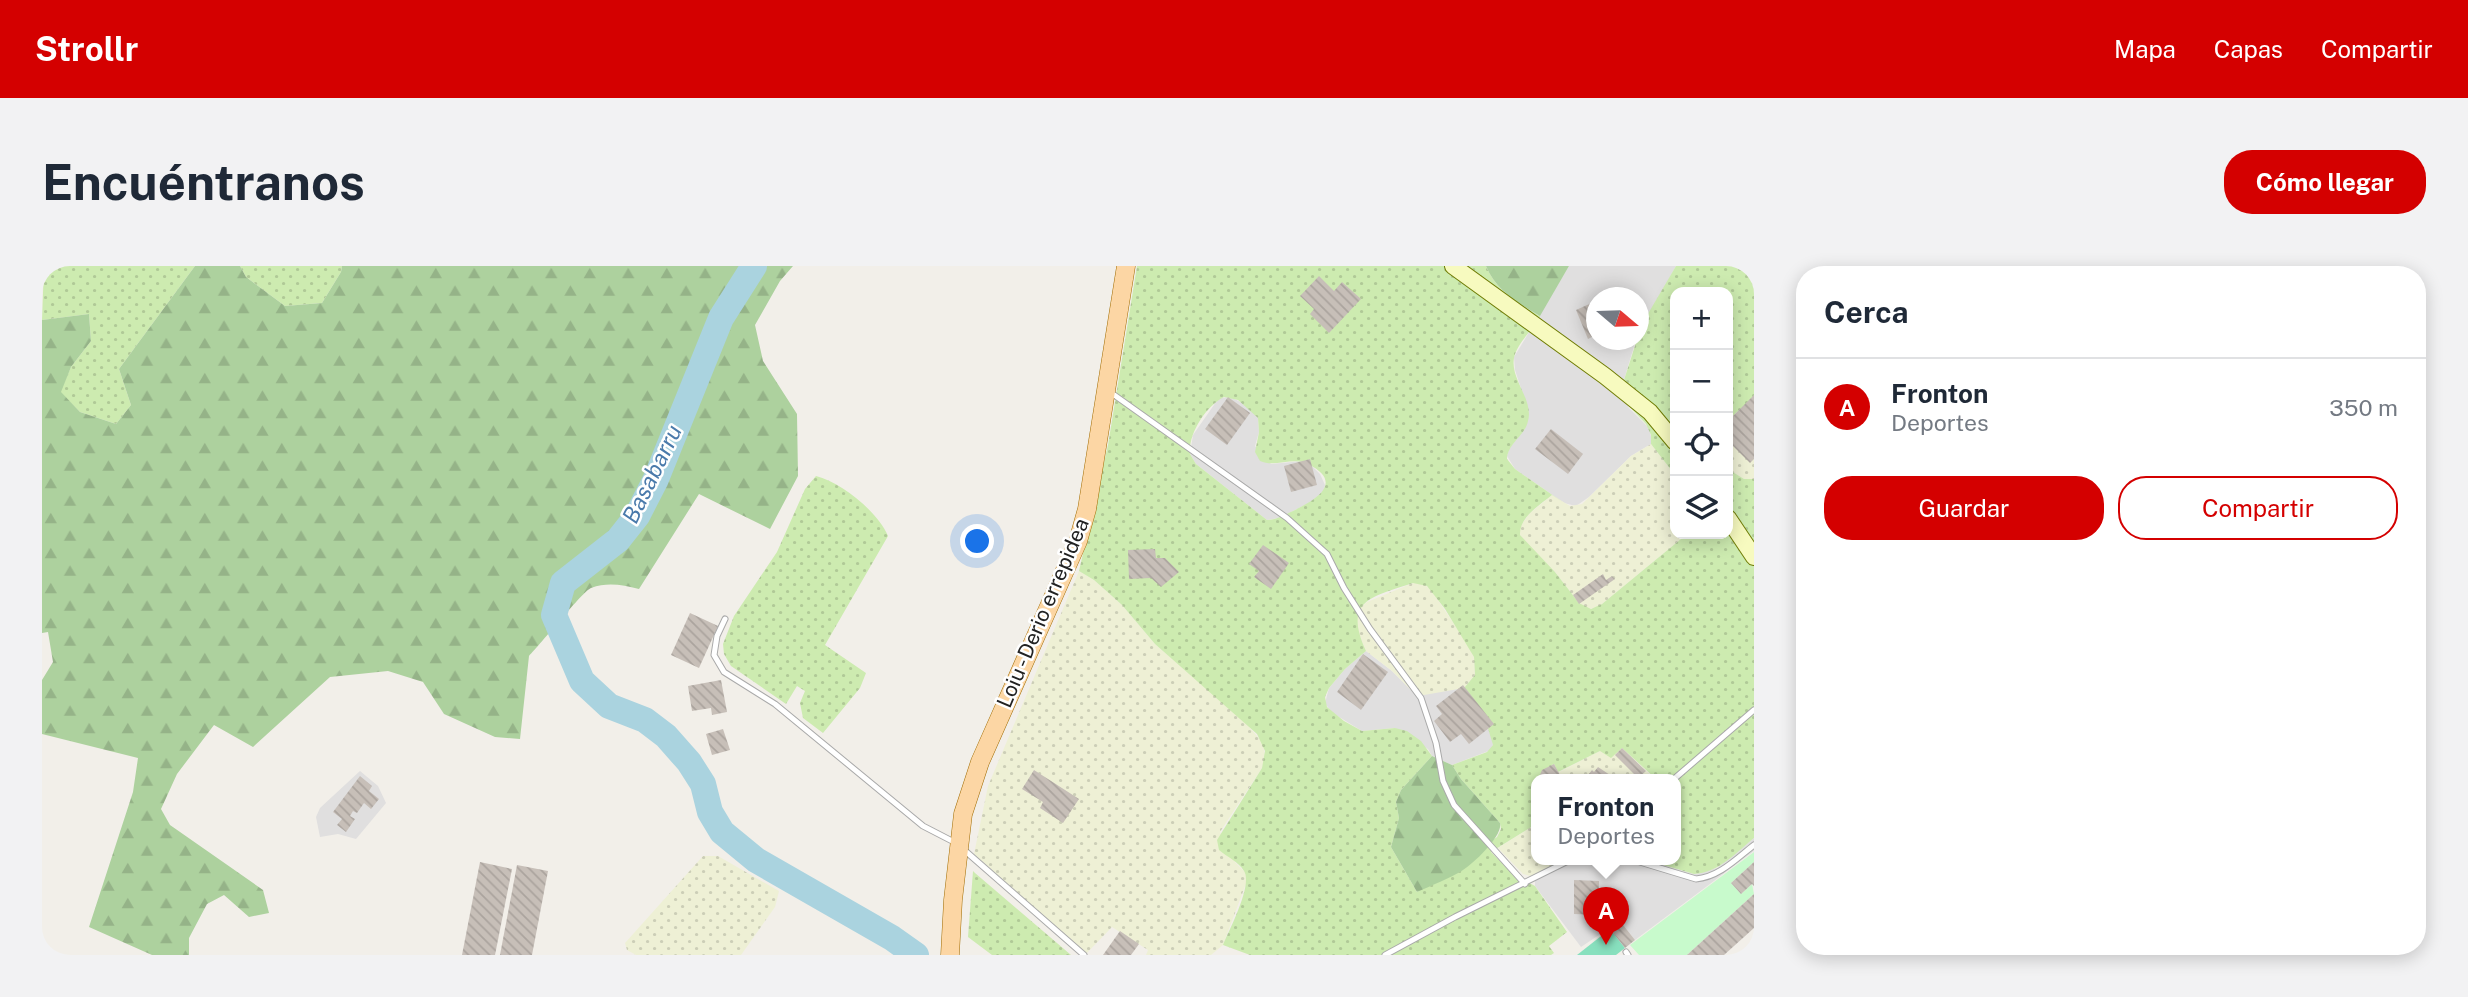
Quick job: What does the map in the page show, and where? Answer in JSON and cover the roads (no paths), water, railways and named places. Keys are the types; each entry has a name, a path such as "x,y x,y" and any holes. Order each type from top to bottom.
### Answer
{"main road":[{"name":"Loiu - Derio errepidea","path":"950,955 958,844 963,814 979,762 1077,541 1087,509 1126,266"}],"street":[{"path":"1453,266 1605,376 1650,412 1670,436"},
{"path":"1733,526 1754,557"}],"lane":[{"path":"1108,390 1287,518 1327,554 1363,619 1420,698 1436,743 1443,781 1454,806 1525,884"},
{"path":"725,619 717,636 714,655 724,672 775,704 923,826 958,844 1084,955"},
{"path":"1680,774 1754,710"},
{"path":"1650,865 1696,879 1707,878 1715,875 1754,845"},
{"path":"1385,955 1561,865"}],"waterway":[{"name":"Basabarru","path":"754,266 721,318 656,479 637,516 618,540 563,583 554,615 582,681 609,706 645,720 666,736 689,762 703,784 710,812 722,832 756,860 892,938 916,955"}],"place":[{"name":"Fronton","path":"1606,945"}]}
